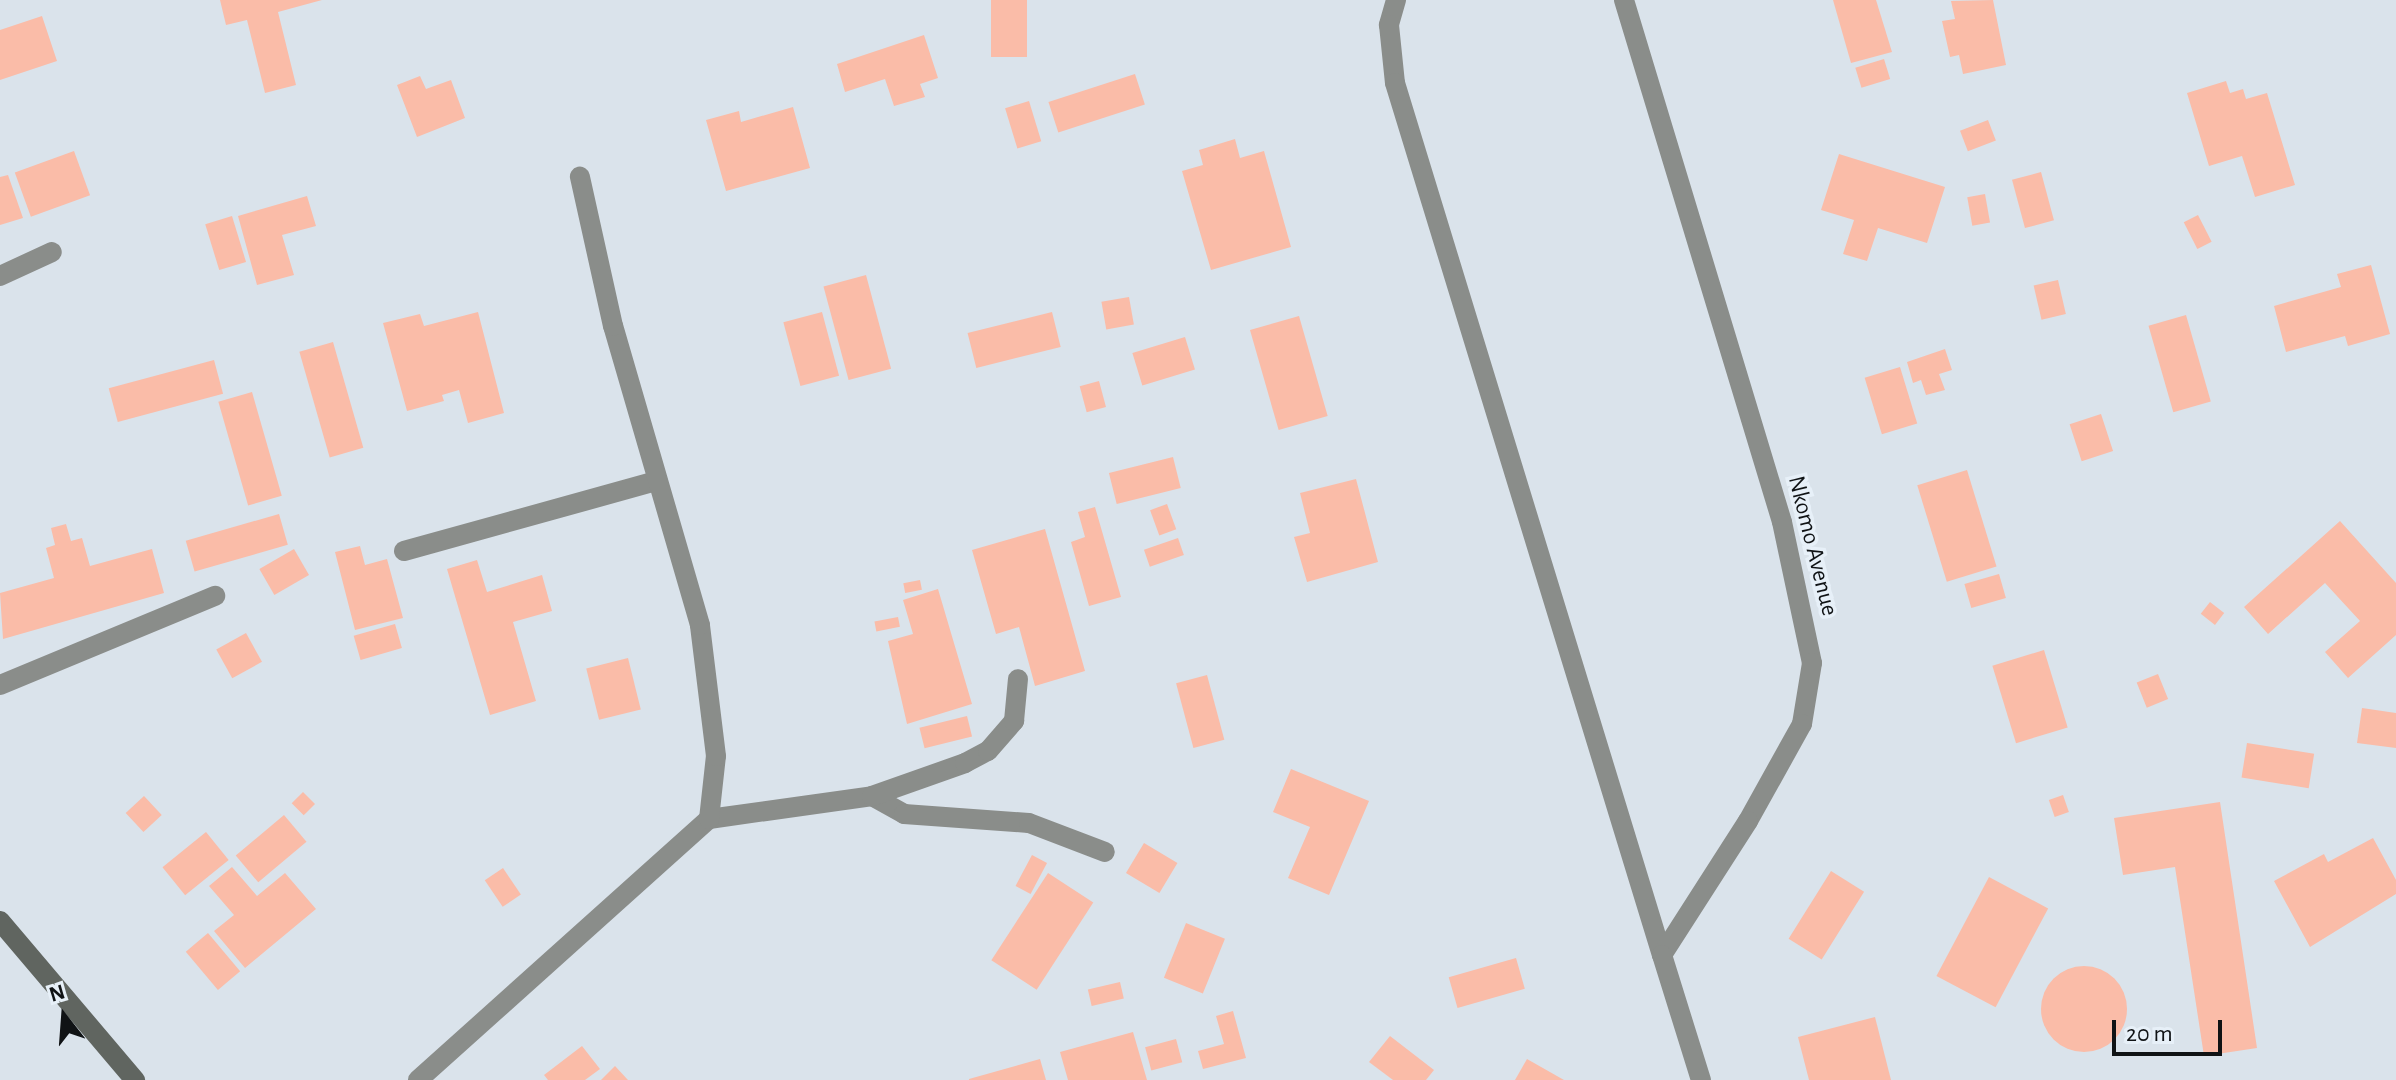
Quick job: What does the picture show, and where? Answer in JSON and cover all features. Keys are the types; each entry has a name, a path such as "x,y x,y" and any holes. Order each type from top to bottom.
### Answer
{"street":[{"path":"1396,0 1389,25 1399,98 1701,1080"},
{"name":"Nkomo Avenue","path":"1624,0 1782,522 1812,663 1802,724 1748,821 1662,955"},
{"path":"580,177 613,326 700,625 711,689 716,756 709,819"},
{"path":"0,276 52,252"},
{"path":"404,551 657,481"},
{"path":"0,685 215,596"},
{"path":"418,1080 709,819 872,796 988,751 1014,721 1018,679"},
{"path":"872,796 904,814 1029,823 1105,852"},
{"path":"0,921 135,1080"}],"building":[{"path":"220,0 322,0 278,12 296,85 265,93 247,20 226,25"},
{"path":"991,0 1027,0 1027,57 991,57"},
{"path":"1833,0 1876,0 1892,52 1851,63"},
{"path":"1993,0 2006,65 1963,74 1959,55 1950,57 1942,21 1955,19 1951,1"},
{"path":"42,16 57,61 0,80 0,30"},
{"path":"924,35 938,78 920,84 925,97 894,106 885,79 845,92 837,64"},
{"path":"1884,59 1890,79 1861,88 1855,68"},
{"path":"1135,74 1145,104 1058,133 1048,102"},
{"path":"420,76 426,89 451,80 465,118 417,137 397,85"},
{"path":"2226,81 2230,93 2243,89 2246,99 2267,93 2295,185 2255,197 2242,156 2209,166 2187,93"},
{"path":"1029,101 1041,141 1017,148 1005,108"},
{"path":"793,107 810,168 726,191 706,120 739,111 741,122"},
{"path":"1988,120 1996,141 1968,151 1960,131"},
{"path":"1235,139 1240,158 1264,151 1291,247 1211,270 1182,171 1203,165 1199,150"},
{"path":"74,151 90,195 31,217 15,173"},
{"path":"1839,154 1945,187 1927,243 1878,228 1867,261 1843,254 1854,220 1821,210"},
{"path":"2041,172 2054,220 2025,228 2012,180"},
{"path":"8,175 23,218 0,225 0,177"},
{"path":"1985,194 1990,223 1972,226 1967,197"},
{"path":"307,196 316,226 282,235 294,275 257,285 238,216"},
{"path":"2198,215 2212,242 2197,249 2184,222"},
{"path":"232,216 246,262 219,270 205,224"},
{"path":"2371,265 2390,334 2348,346 2345,336 2286,352 2274,306 2341,287 2337,274"},
{"path":"866,275 891,369 849,380 823,286"},
{"path":"2058,280 2066,314 2042,320 2034,286"},
{"path":"1129,297 1134,325 1106,329 1101,302"},
{"path":"478,312 504,413 468,423 459,390 442,395 444,401 407,411 383,323 420,314 424,326"},
{"path":"822,312 839,376 800,386 783,322"},
{"path":"1052,312 1061,347 976,368 968,333"},
{"path":"2186,315 2211,402 2173,412 2149,326"},
{"path":"1299,316 1328,416 1279,430 1250,330"},
{"path":"1185,337 1195,370 1142,386 1132,353"},
{"path":"333,342 363,448 330,457 299,352"},
{"path":"1945,349 1952,370 1939,374 1945,390 1926,395 1921,380 1913,383 1907,362"},
{"path":"214,360 223,394 118,422 109,388"},
{"path":"1900,367 1917,423 1882,434 1865,378"},
{"path":"1099,381 1106,407 1087,412 1080,386"},
{"path":"252,392 282,496 248,505 218,402"},
{"path":"2101,414 2113,451 2082,461 2070,424"},
{"path":"1173,457 1181,488 1117,504 1109,473"},
{"path":"1967,470 1997,567 1947,582 1917,485"},
{"path":"1356,479 1378,562 1307,582 1294,537 1310,533 1300,493"},
{"path":"1167,504 1176,529 1159,536 1150,510"},
{"path":"1095,507 1121,597 1089,606 1071,542 1085,537 1078,512"},
{"path":"279,514 288,545 195,571 186,541"},
{"path":"2340,521 2396,583 2396,635 2348,678 2325,652 2360,621 2325,583 2268,634 2244,607"},
{"path":"66,524 71,541 82,538 90,566 152,549 164,593 3,639 0,593 54,578 46,548 55,545 51,528"},
{"path":"1045,529 1085,671 1035,686 1019,627 996,634 972,550"},
{"path":"1178,538 1184,555 1150,567 1144,550"},
{"path":"360,546 365,565 387,559 403,618 355,630 335,552"},
{"path":"294,549 309,575 274,595 259,569"},
{"path":"477,560 487,592 542,575 552,611 513,622 536,701 490,715 447,569"},
{"path":"1999,574 2006,598 1971,608 1964,584"},
{"path":"920,580 922,590 905,593 903,583"},
{"path":"938,589 972,704 907,724 888,641 913,634 903,600"},
{"path":"2210,602 2224,613 2215,625 2201,614"},
{"path":"898,617 900,627 876,631 874,622"},
{"path":"395,624 402,648 361,660 354,636"},
{"path":"246,633 262,662 232,678 216,649"},
{"path":"2044,650 2068,727 2016,743 1992,666"},
{"path":"628,658 641,709 599,720 586,668"},
{"path":"2158,674 2168,699 2147,708 2137,683"},
{"path":"1207,675 1224,740 1193,748 1176,683"},
{"path":"2362,708 2396,713 2396,748 2357,743"},
{"path":"967,716 972,736 925,748 919,728"},
{"path":"2247,743 2314,754 2309,788 2242,778"},
{"path":"1291,769 1369,801 1329,895 1288,878 1310,827 1273,812"},
{"path":"303,792 315,804 304,815 292,803"},
{"path":"2063,795 2069,812 2055,817 2049,800"},
{"path":"144,796 162,815 143,832 126,813"},
{"path":"2220,802 2257,1048 2204,1056 2175,867 2123,875 2114,818"},
{"path":"284,815 306,842 258,882 236,855"},
{"path":"206,832 229,860 185,895 162,867"},
{"path":"2373,838 2396,880 2396,894 2310,947 2274,881 2324,854 2328,862"},
{"path":"1144,843 1177,863 1159,893 1126,873"},
{"path":"1032,855 1047,863 1031,894 1016,886"},
{"path":"232,867 257,896 285,873 316,909 245,968 214,931 234,915 209,886"},
{"path":"503,868 521,895 503,907 485,880"},
{"path":"1831,871 1864,892 1822,960 1789,939"},
{"path":"1048,873 1093,902 1037,990 991,960"},
{"path":"1989,877 2048,908 1996,1007 1936,976"},
{"path":"1186,923 1225,939 1203,993 1164,978"},
{"path":"208,933 240,971 218,990 186,952"},
{"path":"1516,958 1525,989 1458,1008 1449,977"},
{"path":"2084,966 2108,973 2120,985 2127,1009 2120,1033 2108,1045 2084,1052 2060,1045 2048,1033 2041,1009 2048,985 2060,973"},
{"path":"1120,982 1124,999 1092,1006 1088,989"},
{"path":"1233,1011 1246,1058 1203,1069 1198,1051 1224,1044 1216,1016"},
{"path":"1875,1017 1891,1080 1809,1080 1798,1037"},
{"path":"1133,1032 1147,1080 1068,1080 1060,1052"},
{"path":"1390,1036 1434,1070 1426,1080 1393,1080 1369,1062"},
{"path":"1176,1039 1182,1062 1151,1070 1145,1047"},
{"path":"582,1046 600,1069 585,1080 548,1080 544,1075"},
{"path":"1040,1059 1046,1080 969,1080 969,1079"},
{"path":"1527,1059 1564,1080 1515,1080"},
{"path":"615,1066 628,1080 601,1080"}]}
